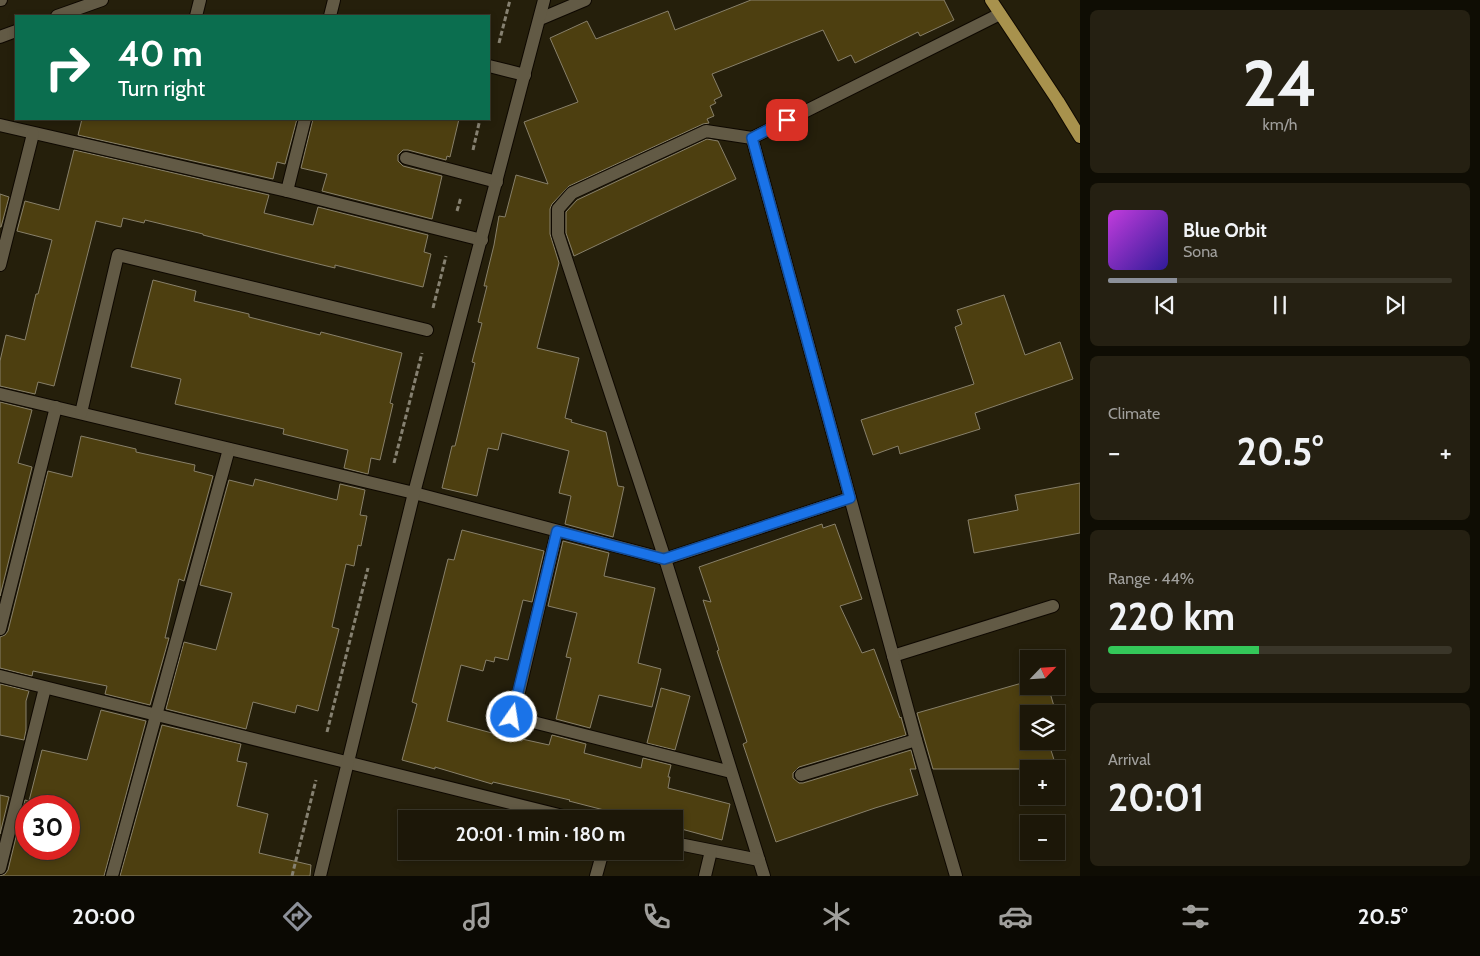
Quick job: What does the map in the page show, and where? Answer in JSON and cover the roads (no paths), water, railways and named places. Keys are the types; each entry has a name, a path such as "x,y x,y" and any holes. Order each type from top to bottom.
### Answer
{"main road":[{"path":"991,0 1080,137"}],"street":[{"path":"60,15 102,0"},
{"path":"196,15 200,0"},
{"path":"330,15 334,0"},
{"path":"320,876 414,493 544,0"},
{"path":"540,19 585,0"},
{"path":"764,876 664,559 558,234 558,209 572,193 706,131 752,138 1000,14"},
{"path":"0,37 15,31"},
{"path":"490,66 525,75"},
{"path":"287,191 305,120"},
{"path":"0,125 287,191 482,240"},
{"path":"0,265 33,134"},
{"path":"752,138 916,740 956,876"},
{"path":"406,158 497,182"},
{"path":"81,413 118,255 427,330"},
{"path":"0,394 414,493 664,559 850,498"},
{"path":"0,629 56,407"},
{"path":"112,876 229,448"},
{"path":"557,531 512,717 731,772"},
{"path":"893,656 1053,606"},
{"path":"0,676 538,810"},
{"path":"0,868 45,688"},
{"path":"801,775 916,740"},
{"path":"683,844 758,860"},
{"path":"705,876 711,851"},
{"path":"596,876 600,860"}]}
